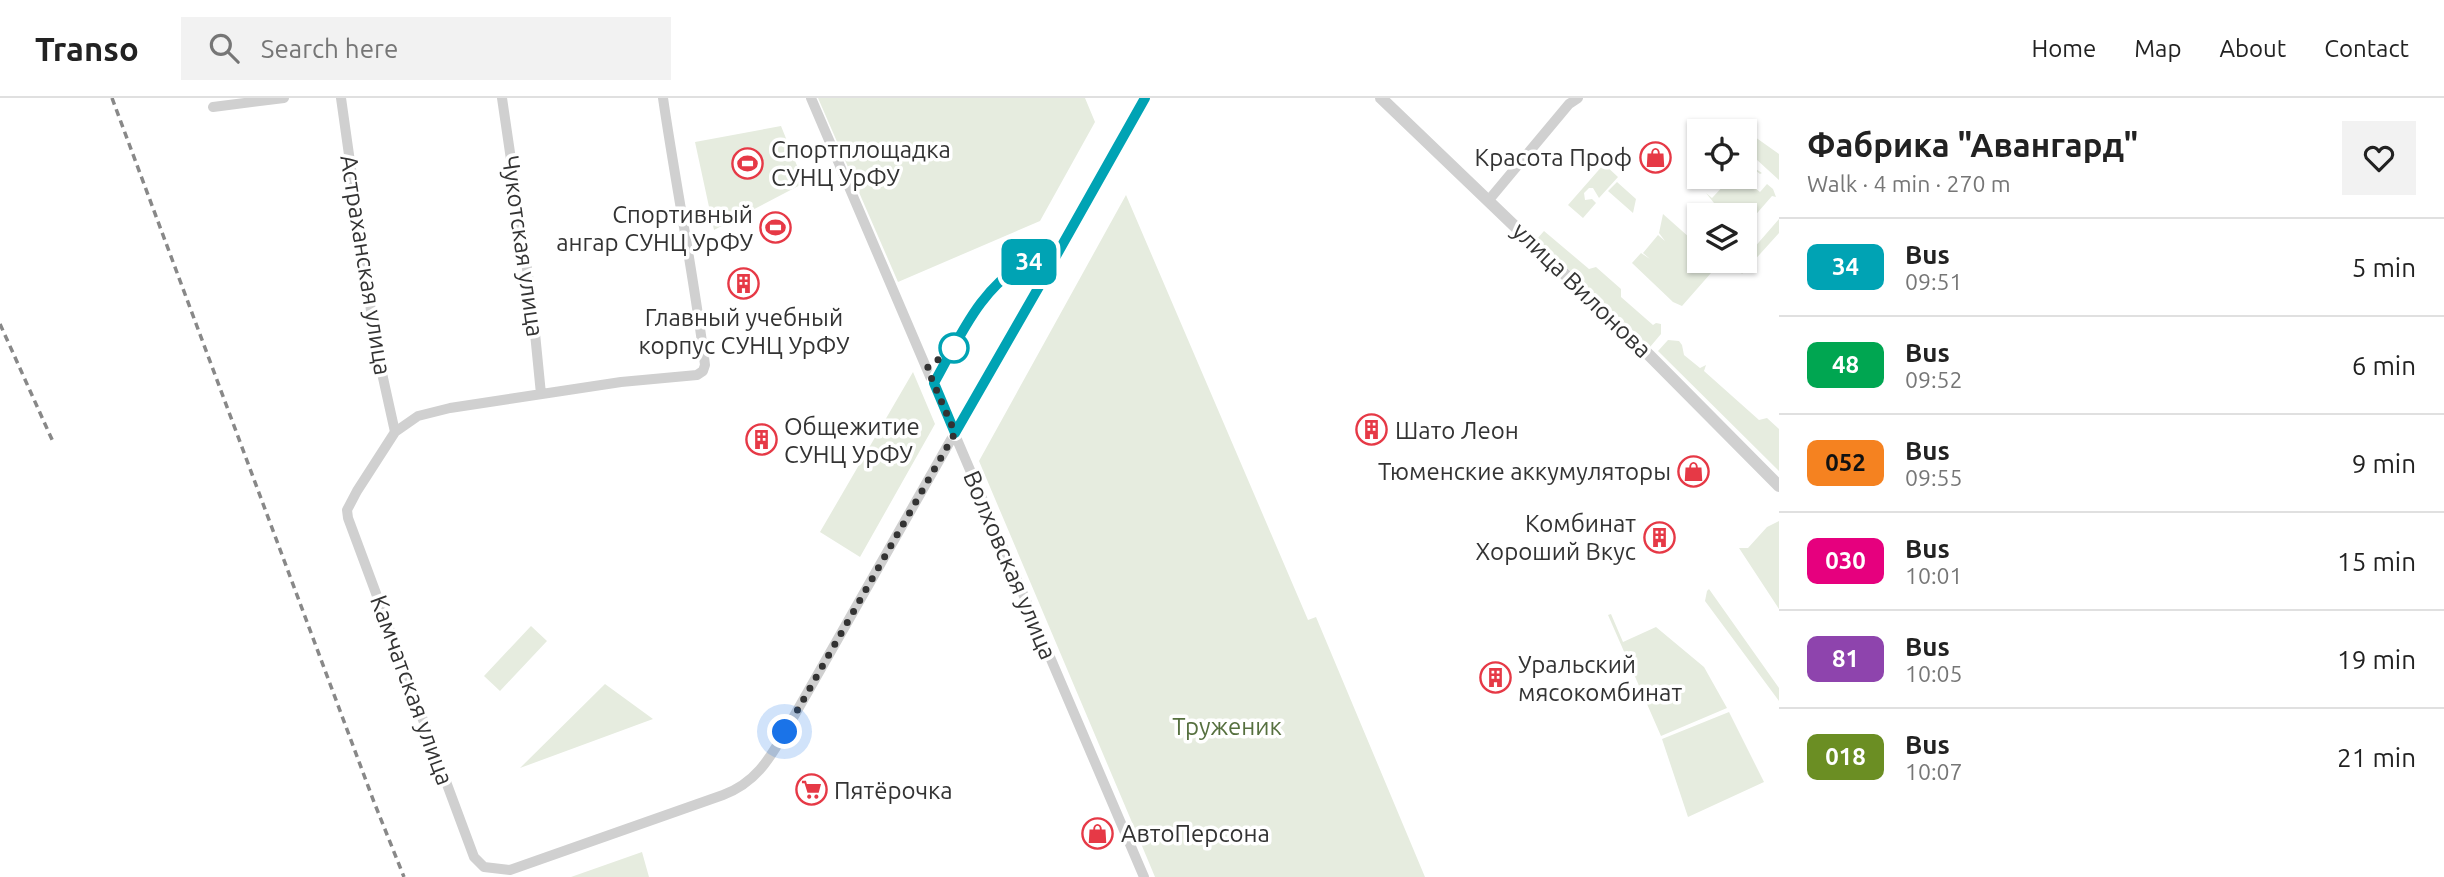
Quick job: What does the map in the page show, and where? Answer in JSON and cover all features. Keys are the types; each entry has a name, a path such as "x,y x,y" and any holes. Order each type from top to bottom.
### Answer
{"street":[{"path":"213,107 284,98"},
{"name":"Астраханская улица","path":"341,98 376,346 394,432"},
{"name":"Чукотская улица","path":"502,98 532,303 541,394"},
{"path":"394,432 418,416 450,408 621,382 697,375 703,371 705,365 695,285 663,98"},
{"name":"Волховская улица","path":"811,98 1144,877"},
{"path":"955,433 1145,98"},
{"name":"улица Вилонова","path":"1381,98 1649,355 1779,486"},
{"path":"1488,201 1569,104 1578,98"},
{"name":"Камчатская улица","path":"394,432 347,510 474,857 484,867 510,870 723,795 751,780 767,763 779,743 955,433"}],"green space":[{"path":"818,98 1085,98 1095,122 1040,221 898,282"},
{"name":"Спортплощадка СУНЦ УрФУ","path":"781,126 804,183 714,230 695,142"},
{"path":"1757,138 1779,154 1779,180 1757,160"},
{"path":"1604,164 1618,177 1599,198 1593,188 1584,193 1585,200 1592,199 1596,203 1583,218 1568,205"},
{"path":"1617,182 1636,199 1633,213 1608,191"},
{"path":"1767,184 1776,197 1772,196 1757,213 1757,203 1714,203 1706,193 1712,198 1720,189 1756,189 1760,192"},
{"name":"Труженик","path":"1126,195 1308,620 1316,617 1425,877 1155,877 979,461"},
{"path":"1663,214 1687,235 1687,273 1711,273 1682,306 1673,302 1632,263 1641,253 1650,259 1643,253 1658,235 1665,241 1659,233"},
{"path":"1779,219 1779,233 1757,257 1757,244"},
{"path":"1544,231 1589,269 1596,267 1621,289 1621,297 1653,325 1661,324 1661,334 1650,347 1537,239"},
{"path":"1668,340 1679,341 1684,355 1700,368 1706,365 1704,371 1759,420 1767,418 1779,429 1779,471 1658,351"},
{"path":"913,372 935,424 860,557 820,532"},
{"path":"1779,521 1779,609 1739,548 1748,548 1767,527"},
{"path":"1709,589 1779,688 1779,701 1705,601"},
{"path":"1611,614 1623,642 1656,627 1704,667 1727,708 1661,736 1608,615"},
{"path":"531,626 547,641 500,691 484,676"},
{"path":"605,684 653,719 520,768"},
{"path":"1729,712 1764,782 1688,817 1662,739"},
{"path":"642,852 649,877 571,877"}],"railway":[{"path":"112,98 404,877"},
{"path":"0,324 54,444"}],"bus line":[{"name":"34","path":"1044,278 955,433 934,383 981,302 996,285 1032,260 1056,256 1145,98"}],"place":[{"name":"Красота Проф","path":"1655,157"},
{"name":"Спортплощадка СУНЦ УрФУ","path":"748,163"},
{"name":"Спортивный ангар СУНЦ УрФУ","path":"776,228"},
{"name":"Главный учебный корпус СУНЦ УрФУ","path":"744,283"},
{"name":"Шато Леон","path":"1372,430"},
{"name":"Общежитие СУНЦ УрФУ","path":"761,440"},
{"name":"Тюменские аккумуляторы","path":"1694,471"},
{"name":"Комбинат Хороший Вкус","path":"1659,537"},
{"name":"Уральский мясокомбинат","path":"1495,678"},
{"name":"Пятёрочка","path":"811,790"},
{"name":"АвтоПерсона","path":"1098,833"}],"route":[{"path":"785,732 955,433 927,368 954,348"}]}
